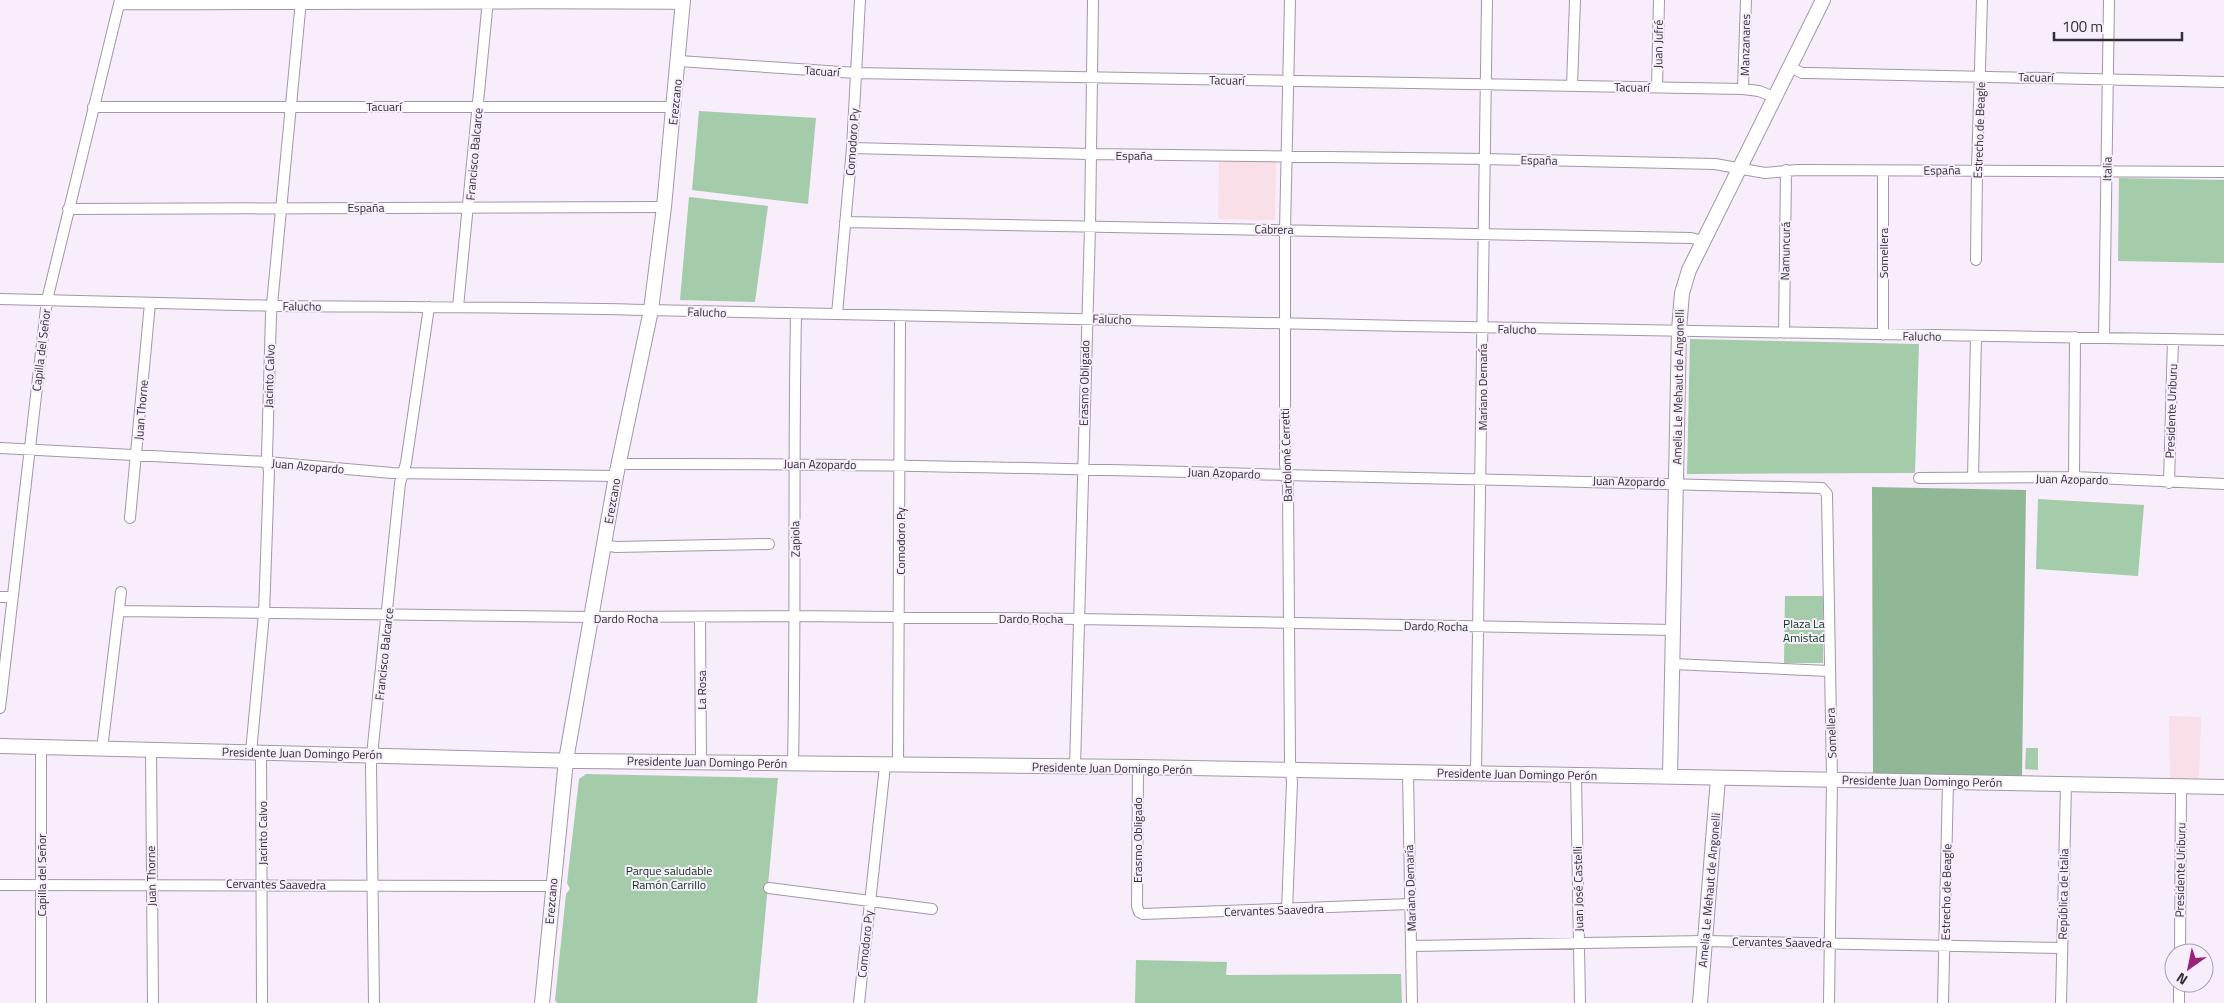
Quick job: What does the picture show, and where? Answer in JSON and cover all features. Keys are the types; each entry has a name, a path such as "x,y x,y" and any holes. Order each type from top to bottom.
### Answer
{"street":[{"name":"Comodoro Py","path":"837,314 852,148 860,0"},
{"name":"Erasmo Obligado","path":"1075,767 1090,227 1093,0"},
{"name":"Bartolomé Cerretti","path":"1287,910 1292,782 1284,324 1290,0"},
{"name":"Mariano Demaría","path":"1476,773 1488,0"},
{"path":"1572,86 1575,0"},
{"name":"Juan Jufré","path":"1657,88 1659,0"},
{"name":"Manzanares","path":"1744,89 1746,0"},
{"name":"Amelia Le Mehaut de Angonelli","path":"1670,776 1678,330 1682,293 1702,241 1824,0"},
{"name":"Estrecho de Beagle","path":"1976,260 1982,0"},
{"name":"Italia","path":"2104,338 2110,0"},
{"name":"Francisco Balcarce","path":"458,307 469,207 487,1"},
{"path":"120,2 683,2"},
{"name":"Capilla del Señor","path":"0,708 47,300 120,2"},
{"name":"Jacinto Calvo","path":"262,1003 262,884 256,752 264,614 272,306 301,2"},
{"name":"Erezcano","path":"542,1003 552,886 566,760 618,470 651,310 664,207 683,2"},
{"name":"Tacuarí","path":"679,61 856,73 1288,80 1486,86 1744,89 1760,91 1774,97"},
{"name":"Tacuarí","path":"1790,67 1802,73 2108,78 2224,82"},
{"name":"Tacuarí","path":"93,107 674,106"},
{"name":"España","path":"852,148 1090,154 1715,164 1766,173 1786,170 2224,172"},
{"name":"Namuncurá","path":"1784,333 1786,170"},
{"name":"Somellera","path":"1883,171 1883,335"},
{"name":"España","path":"68,209 664,207"},
{"name":"Cabrera","path":"845,222 1484,233 1691,238 1702,241"},
{"name":"Falucho","path":"0,299 272,306 651,310 796,315 837,314 1482,328 2224,340"},
{"name":"Juan Thorne","path":"130,518 150,303"},
{"name":"Francisco Balcarce","path":"374,1003 372,885 373,755 400,483 429,307"},
{"name":"Zapiola","path":"793,763 796,616 794,463 796,315"},
{"name":"Comodoro Py","path":"859,1003 870,901 892,766 899,618 900,316"},
{"path":"1973,478 1976,337"},
{"path":"2074,478 2075,338"},
{"name":"Presidente Uriburu","path":"2169,483 2173,339"},
{"name":"Juan Azopardo","path":"0,448 136,454 403,472 618,470 794,463 1082,468 1286,475 1676,483 1822,488 1828,494"},
{"name":"Juan Azopardo","path":"1919,478 2074,478 2224,484"},
{"name":"Somellera","path":"1828,494 1832,779 1829,1003"},
{"path":"604,545 616,547 769,544"},
{"path":"102,749 121,592"},
{"path":"0,597 13,597"},
{"name":"Dardo Rocha","path":"119,610 264,614 1079,619 1673,630"},
{"name":"La Rosa","path":"700,618 701,763"},
{"path":"1673,664 1829,671"},
{"name":"Presidente Juan Domingo Perón","path":"0,746 701,763 1138,767 2224,788"},
{"name":"Capilla del Señor","path":"41,748 41,1003"},
{"name":"Juan Thorne","path":"151,750 153,1003"},
{"name":"Erasmo Obligado","path":"1138,767 1137,906 1139,912"},
{"name":"Mariano Demaría","path":"1408,772 1412,1003"},
{"name":"Juan José Castelli","path":"1576,776 1580,1003"},
{"name":"Amelia Le Mehaut de Angonelli","path":"1700,1003 1718,778"},
{"name":"Estrecho de Beagle","path":"1943,1003 1948,782"},
{"name":"República de Italia","path":"2061,1003 2066,784"},
{"name":"Presidente Uriburu","path":"2180,943 2181,787"},
{"name":"Cervantes Saavedra","path":"0,885 552,886"},
{"path":"769,888 932,908"},
{"name":"Cervantes Saavedra","path":"1139,912 1143,914 1287,910 1410,904"},
{"name":"Cervantes Saavedra","path":"1412,946 1704,941 1945,944 2062,948"}],"shaded area":[{"path":"1219,159 1276,160 1275,220 1218,219"},
{"path":"2169,716 2201,717 2199,781 2170,781"}],"green space":[{"path":"699,111 816,118 808,204 692,190"},
{"path":"2119,178 2224,180 2224,263 2118,261"},
{"path":"689,197 768,206 755,302 680,300"},
{"path":"1690,339 1919,344 1915,473 1687,474"},
{"path":"1872,487 2026,490 2022,778 1873,776"},
{"path":"2038,499 2144,505 2138,576 2036,569"},
{"name":"Plaza La Amistad","path":"1785,596 1823,596 1823,663 1784,663"},
{"path":"2026,748 2038,748 2038,770 2025,769"},
{"name":"Parque saludable Ramón Carrillo","path":"586,774 778,778 757,1003 557,1003 555,1000 566,894 570,889 567,883 579,779"},
{"path":"1136,960 1227,962 1226,975 1401,974 1402,1003 1135,1003"}]}
